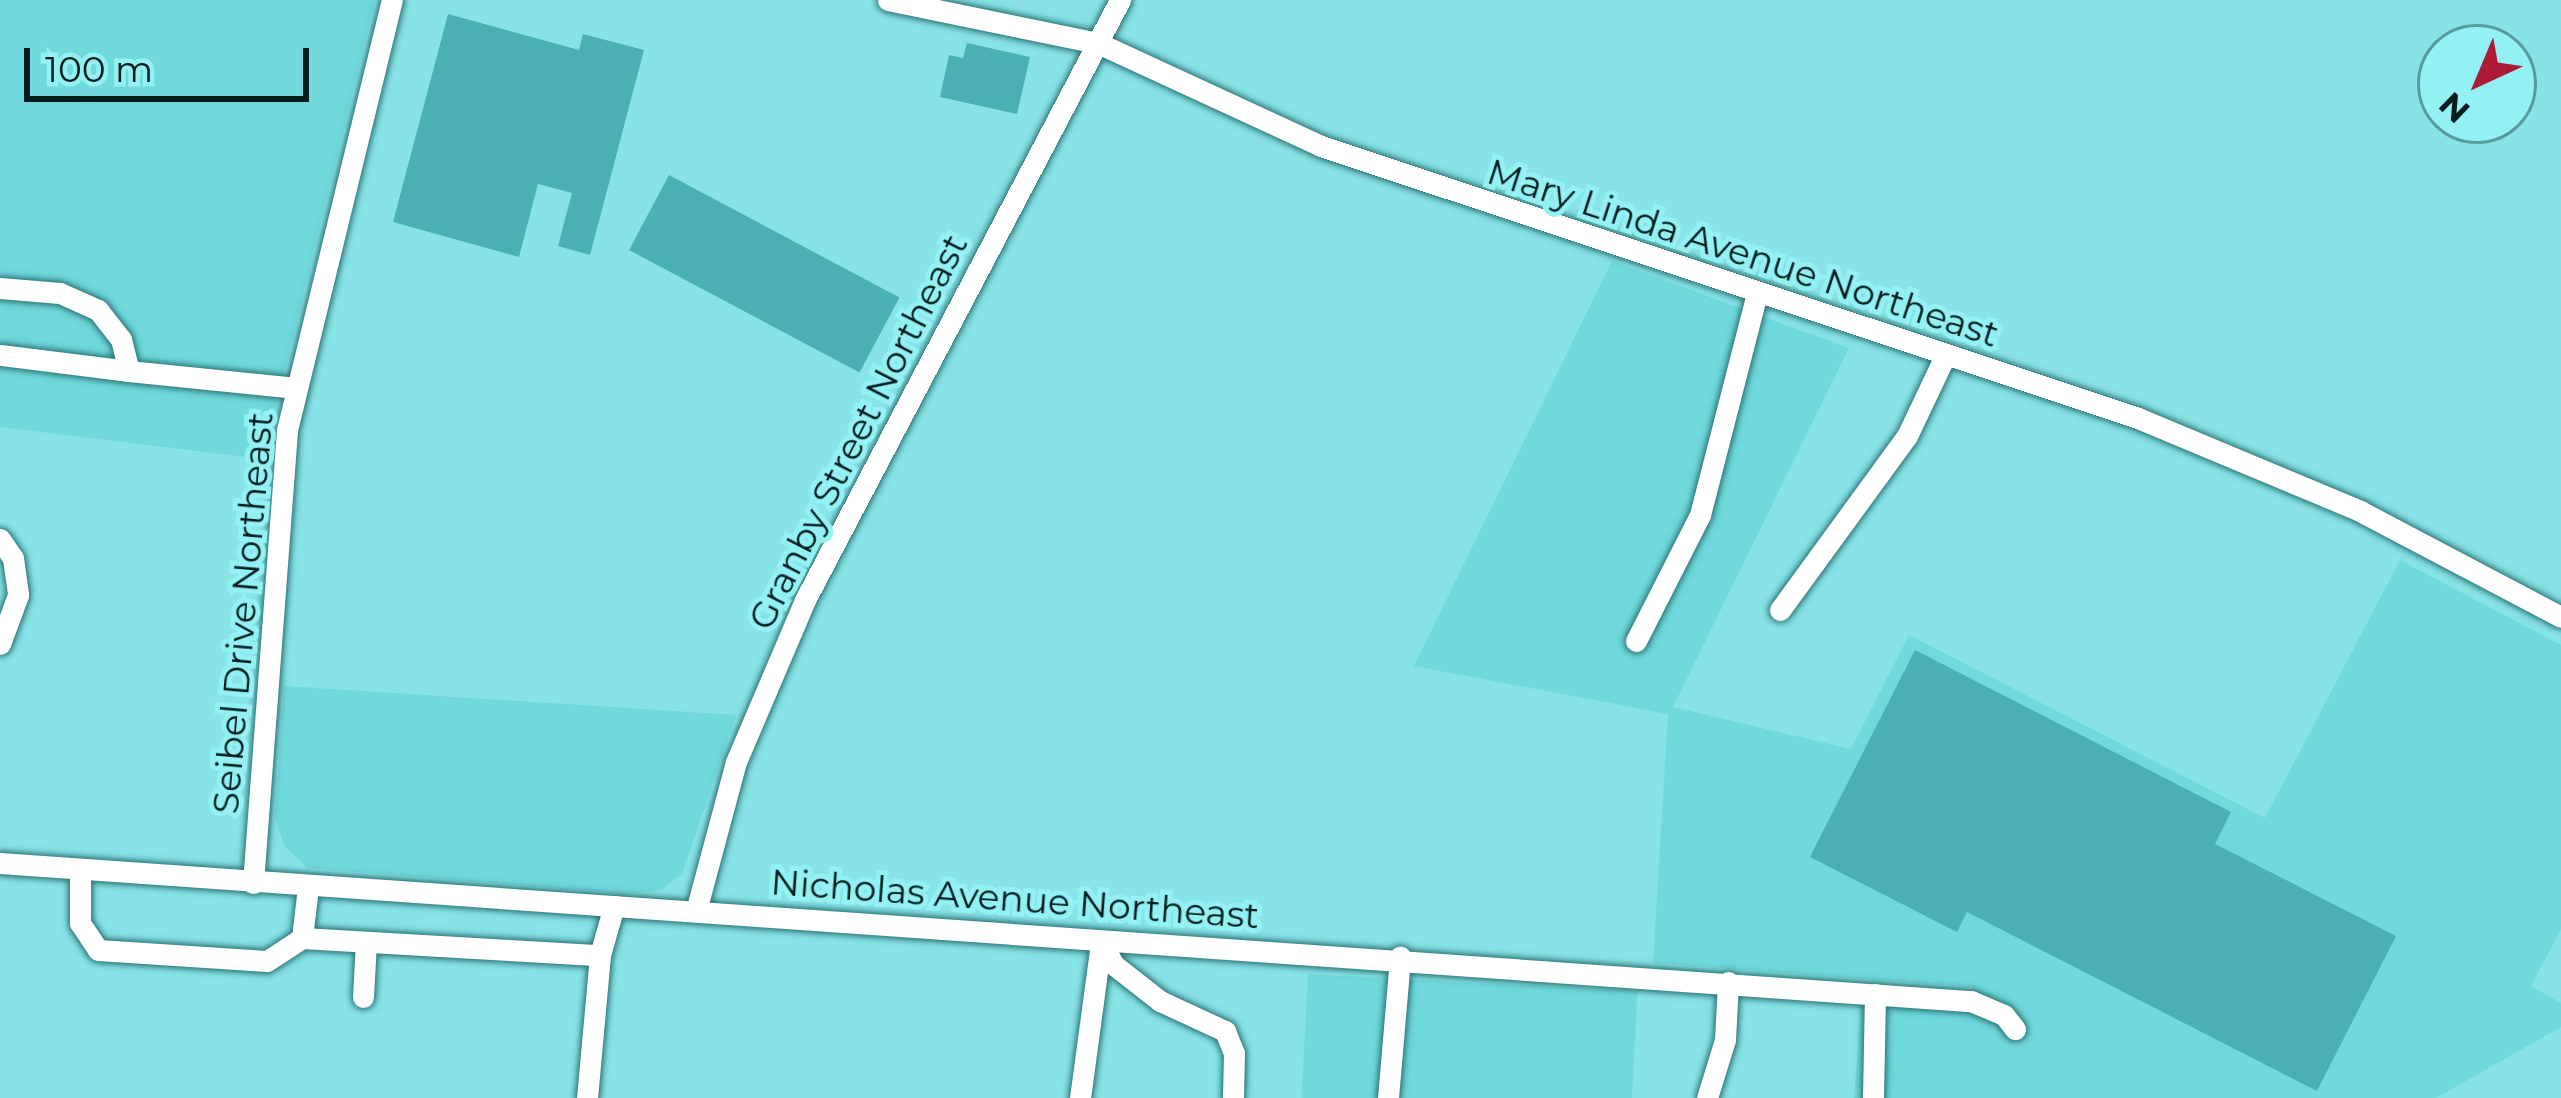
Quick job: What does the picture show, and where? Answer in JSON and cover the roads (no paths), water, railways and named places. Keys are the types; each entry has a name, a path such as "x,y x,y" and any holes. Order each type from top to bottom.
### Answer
{"street":[{"name":"Seibel Drive Northeast","path":"254,883 282,475 296,388 392,0"},
{"name":"Mary Linda Avenue Northeast","path":"888,0 1098,43 1321,146 2270,469 2561,617"},
{"name":"Granby Street Northeast","path":"696,910 736,762 805,600 1120,0"},
{"path":"0,288 60,293 98,310 122,339 129,370"},
{"path":"1636,641 1700,515 1757,293"},
{"path":"0,355 296,388"},
{"path":"1780,610 1906,436 1946,356"},
{"path":"0,539 13,558 18,595 0,644"},
{"name":"Nicholas Avenue Northeast","path":"0,863 1874,994 1987,1004 2015,1029"},
{"path":"80,869 80,923 98,950 267,961 302,938 600,955"},
{"path":"302,938 308,887"},
{"path":"586,1098 600,955 614,906"},
{"path":"1080,1098 1101,941"},
{"path":"1101,941 1114,964 1160,1001 1225,1031 1234,1053 1233,1098"},
{"path":"364,997 366,942"},
{"path":"1388,1098 1400,958"},
{"path":"1707,1098 1725,1040 1728,982"},
{"path":"1874,994 1874,1098"}]}
